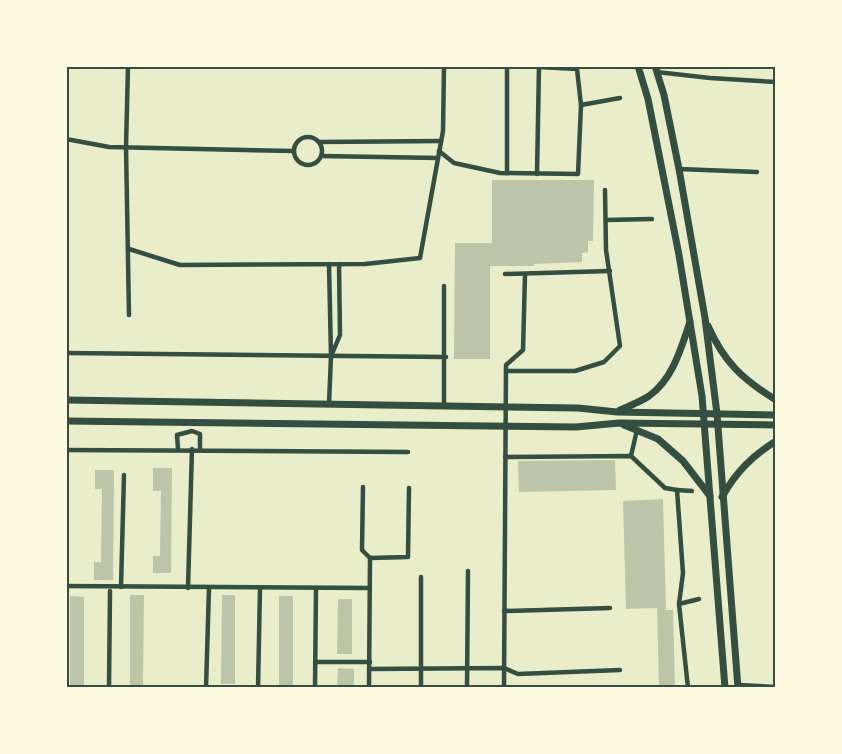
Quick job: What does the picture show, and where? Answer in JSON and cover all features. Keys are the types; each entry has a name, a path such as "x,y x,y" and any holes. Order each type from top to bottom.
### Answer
{"main road":[{"path":"638,66 648,99 691,319 705,423 725,688"},
{"path":"656,69 678,169 705,318 718,424 722,497 738,687"},
{"path":"705,318 719,349 732,367 776,400"},
{"path":"617,412 648,397 663,384 678,358 691,319"},
{"path":"66,400 505,406 578,408 617,412 776,415"},
{"path":"66,421 576,427 619,423 776,425"},
{"path":"619,423 658,439 683,461 711,497"},
{"path":"722,497 740,469 757,453 776,441"}],"street":[{"path":"128,66 126,147 129,315"},
{"path":"129,249 180,265 374,263 420,258 441,141 444,66"},
{"path":"507,174 508,66"},
{"path":"439,151 454,163 507,174 537,174 578,174 582,105 577,69 539,67 537,174"},
{"path":"656,69 710,78 776,82"},
{"path":"582,105 620,98"},
{"path":"319,142 321,156 315,163 305,165 297,160 294,151 296,142 303,137 312,137 319,142 441,141"},
{"path":"66,139 109,147 294,151"},
{"path":"321,156 438,158"},
{"path":"678,169 705,168 757,172"},
{"path":"506,371 575,371 604,362 620,346 606,250 605,190"},
{"path":"606,220 652,220"},
{"path":"329,264 331,356 329,404"},
{"path":"331,356 340,336 339,264"},
{"path":"505,274 525,275 610,271"},
{"path":"504,688 506,365 523,350 525,275"},
{"path":"444,286 444,406"},
{"path":"66,353 446,357"},
{"path":"192,422 192,431"},
{"path":"631,456 637,430"},
{"path":"178,449 177,435 192,431 200,434 200,450"},
{"path":"188,588 192,449"},
{"path":"66,450 192,449 408,452"},
{"path":"505,458 631,456 666,488 692,491"},
{"path":"121,587 124,475"},
{"path":"364,487 362,550 370,558 370,688"},
{"path":"370,558 408,556 409,488"},
{"path":"677,490 683,572 680,604 688,688"},
{"path":"466,688 468,571"},
{"path":"421,577 421,688"},
{"path":"66,586 370,588"},
{"path":"206,688 209,588"},
{"path":"258,688 260,588"},
{"path":"316,588 316,688"},
{"path":"108,688 110,591"},
{"path":"680,604 699,599"},
{"path":"504,611 610,608"},
{"path":"316,662 370,662"},
{"path":"370,669 504,668 518,674 620,670"},
{"path":"738,687 776,687"}],"building":[{"path":"492,180 594,180 593,241 588,241 588,252 582,253 582,262 534,264 534,266 490,266 490,359 454,359 455,243 492,243"},
{"path":"615,460 616,490 519,492 518,461"},
{"path":"153,468 172,468 171,573 153,573 153,556 160,556 161,491 153,491"},
{"path":"95,470 114,470 113,580 94,580 94,562 101,562 102,489 95,489"},
{"path":"663,499 666,610 673,610 675,688 659,688 657,608 626,609 623,501"},
{"path":"130,595 144,595 143,685 130,685"},
{"path":"222,595 235,595 235,684 221,684"},
{"path":"70,596 84,597 84,686 70,686"},
{"path":"279,596 293,596 293,685 279,685"},
{"path":"338,599 352,599 352,654 337,654"},
{"path":"338,668 354,669 354,688 337,688"}]}
